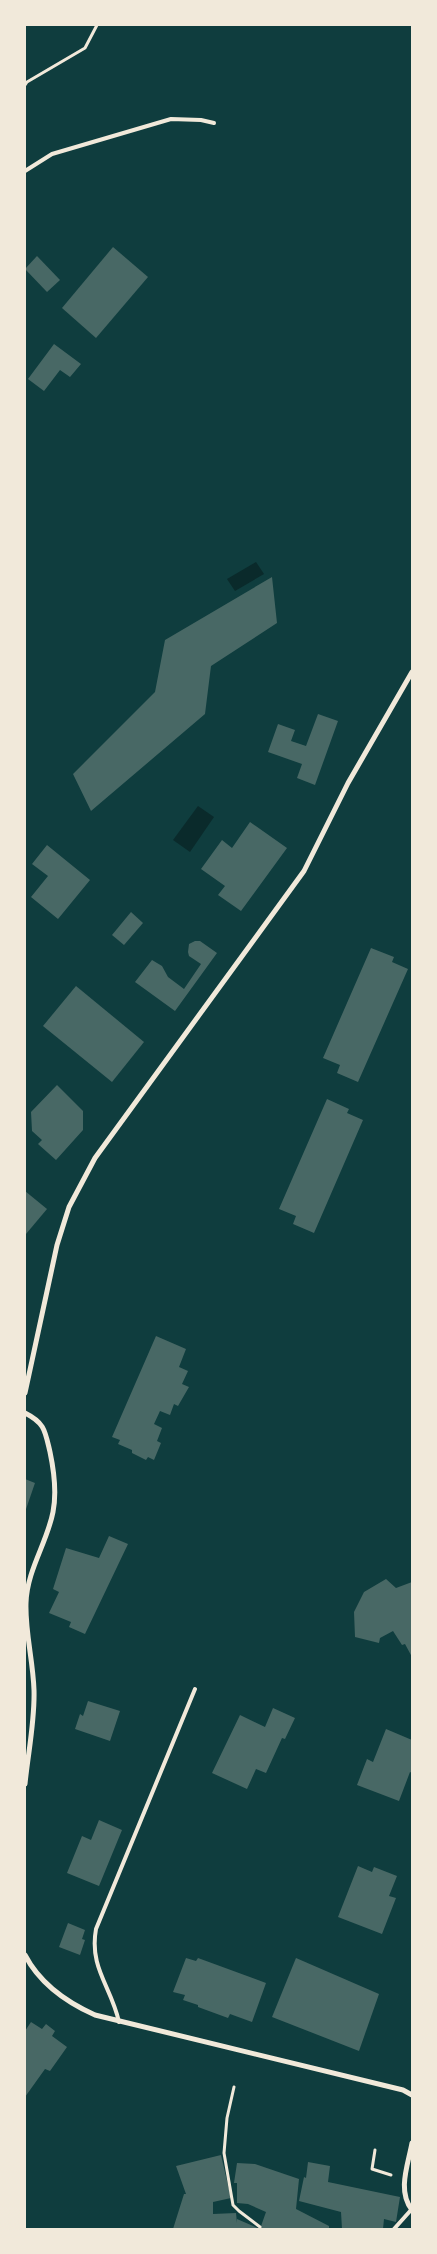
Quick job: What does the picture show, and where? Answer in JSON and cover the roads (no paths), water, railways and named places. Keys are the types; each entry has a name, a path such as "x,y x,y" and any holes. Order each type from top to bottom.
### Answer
{"street":[{"path":"25,1394 57,1245 69,1208 83,1179 96,1157 304,871 348,783 412,672"},
{"path":"25,1414 38,1420 43,1426 53,1467 55,1494 53,1513 34,1566 26,1601 26,1620 34,1690 28,1734 25,1784"},
{"path":"25,1955 36,1972 58,1994 75,2006 95,2015 394,2088 412,2096"},
{"path":"412,2143 403,2190 405,2201 412,2210"}],"lane":[{"path":"25,170 52,154 171,119 201,120 214,123"},
{"path":"119,2022 115,2003 97,1963 93,1946 96,1930 194,1689"},
{"path":"394,2229 412,2210"}],"water":[{"path":"256,562 264,574 235,591 227,579"},
{"path":"198,806 214,817 190,852 173,840"}]}
